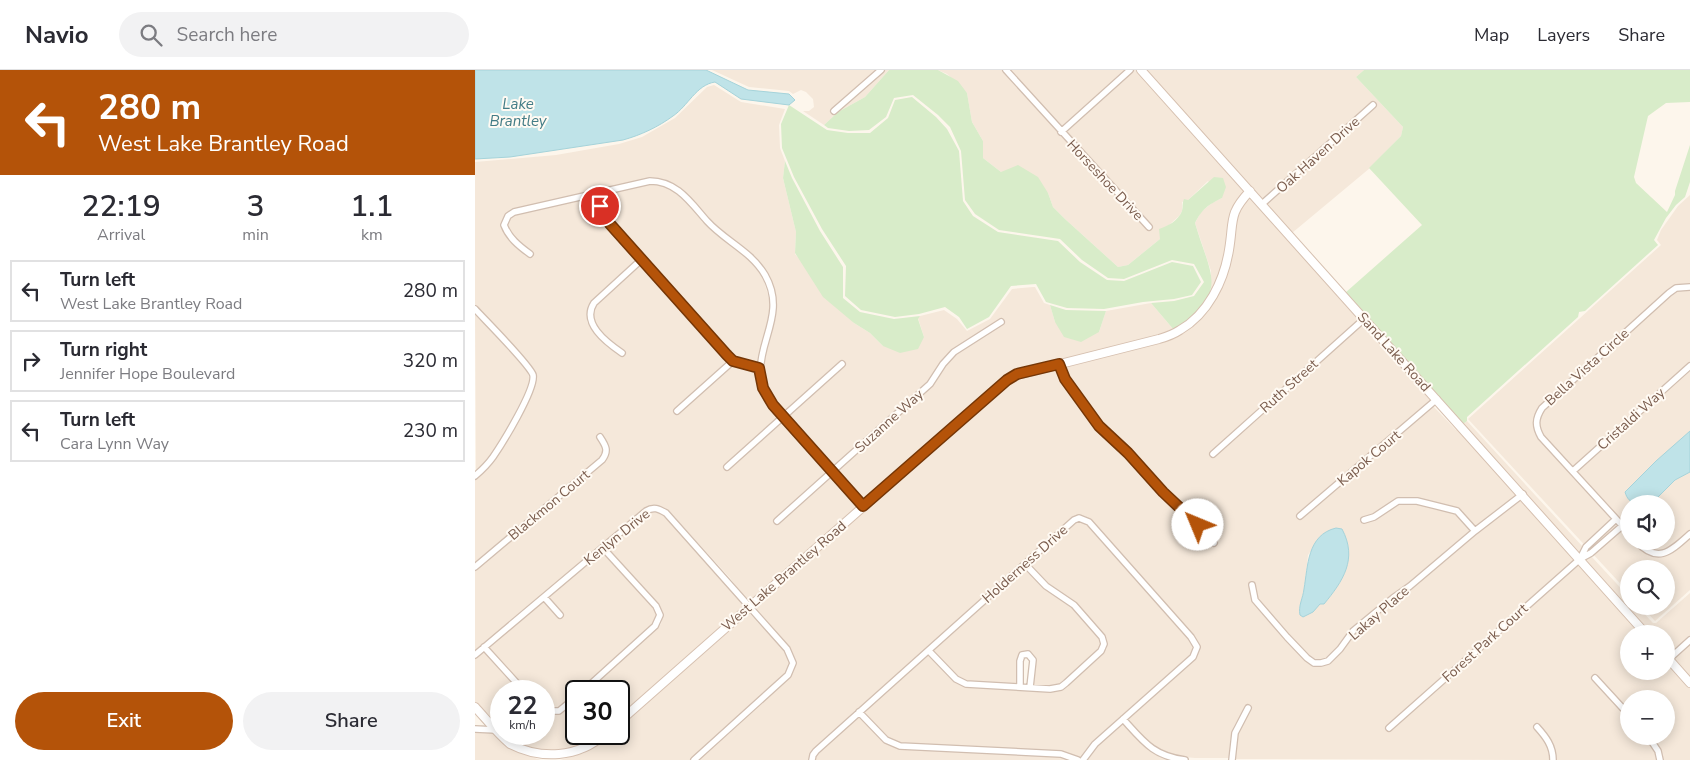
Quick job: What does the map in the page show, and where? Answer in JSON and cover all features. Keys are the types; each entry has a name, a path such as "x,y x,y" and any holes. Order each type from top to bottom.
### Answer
{"street":[{"path":"834,111 881,70"},
{"name":"Horseshoe Drive","path":"1006,70 1149,228"},
{"name":"Horseshoe Drive","path":"1061,132 1130,70"},
{"name":"Sand Lake Road","path":"1141,70 1639,625"},
{"name":"Oak Haven Drive","path":"1262,204 1373,105"},
{"path":"530,254 518,246 504,225 508,216 514,212 650,181 660,181 676,188 716,231 750,256 766,276 774,304 773,316 759,368 766,396 863,506"},
{"name":"West Lake Brantley Road","path":"630,712 1007,380 1017,374 1159,340 1181,330 1197,317 1210,301 1220,282 1229,250 1235,211 1239,203 1250,191"},
{"path":"596,193 600,206 610,224 733,361 759,368"},
{"path":"621,354 593,326 590,320 591,308 594,303 641,260"},
{"name":"Bella Vista Circle","path":"1620,523 1537,430 1538,414 1542,408 1669,293 1676,288 1690,287"},
{"path":"475,309 525,364 533,376 533,383 493,458 475,476"},
{"name":"Ruth Street","path":"1213,454 1364,319"},
{"name":"Suzanne Way","path":"777,521 931,384 947,358 1001,322"},
{"path":"677,411 733,361"},
{"path":"727,467 842,364"},
{"path":"1059,364 1065,379 1099,426 1128,453 1163,492 1189,515 1214,543"},
{"name":"Cristaldi Way","path":"1573,471 1690,366"},
{"name":"Kapok Court","path":"1300,516 1437,399"},
{"name":"Blackmon Court","path":"475,566 602,460 607,447 600,437"},
{"name":"Lakay Place","path":"1252,585 1255,600 1281,630 1307,658 1314,663 1321,664 1340,650 1353,631 1523,494"},
{"path":"1364,520 1374,517 1398,501 1417,500 1457,511 1475,531"},
{"name":"Kenlyn Drive","path":"475,655 646,511 655,508 667,513 748,607"},
{"name":"Holderness Drive","path":"812,760 816,751 859,712 1074,520 1079,518 1089,522 1191,637 1197,647 1193,657 1095,744 1083,760"},
{"path":"1580,559 1586,547 1616,519"},
{"path":"1580,559 1591,553 1620,528"},
{"path":"1600,534 1606,540"},
{"path":"1675,547 1690,534"},
{"path":"595,680 655,626 660,615 656,606 603,548"},
{"path":"1647,550 1650,553 1659,554 1671,550"},
{"name":"Forest Park Court","path":"1389,728 1580,559"},
{"path":"929,651 952,675 966,684 1050,689 1061,687 1101,651 1104,644 1102,637 1074,605 1046,586 1025,564"},
{"path":"544,597 560,614"},
{"path":"694,760 788,675 791,670 793,663 787,649 748,607"},
{"path":"1675,652 1690,640"},
{"path":"484,647 514,680"},
{"path":"1019,687 1020,661 1022,655 1028,654 1033,660 1030,687"},
{"path":"1675,666 1690,683"},
{"path":"1595,678 1620,705"},
{"path":"475,707 490,723"},
{"path":"1232,760 1235,733 1248,708"},
{"path":"859,712 886,740 900,746 1061,754 1078,760"},
{"path":"1123,719 1151,749 1173,759 1185,760"},
{"path":"1537,727 1549,743 1553,760"},
{"path":"475,729 490,730"},
{"path":"511,745 545,758 575,754 591,745"},
{"path":"1654,745 1660,760"}],"shaded area":[{"path":"712,70 877,70 831,111 834,115 884,70 889,70 865,97 838,112 824,125 803,111 809,111 814,107 813,99 806,92 801,90 793,94 789,91 749,87"},
{"path":"938,70 1002,70 1149,231 1153,227 1065,132 1133,70 1137,70 1246,191 1232,210 1227,250 1217,281 1204,305 1211,290 1211,271 1195,223 1201,212 1222,198 1208,181 1188,200 1182,202 1182,211 1168,226 1160,231 1160,239 1128,265 1118,267 1053,207 1048,193 1001,172 983,158 983,141 972,122 967,93 947,74"},
{"path":"1010,70 1127,70 1061,128"},
{"path":"1145,70 1364,70 1356,77 1403,127 1401,136 1370,168 1292,233 1266,204 1377,106 1374,102 1262,200"},
{"path":"714,85 741,102 785,109 779,125 780,148 785,161 783,178 796,232 795,254 854,323 870,333 883,346 924,337 918,318 944,310 957,319 967,331 990,319 1012,289 1033,287 1035,287 1044,303 1050,305 1055,322 1099,332 1106,311 1151,303 1174,330 1016,372 864,503 837,472 932,386 956,354 1004,323 1002,319 952,350 941,362 932,378 833,468 787,417 846,364 842,361 783,413 765,387 762,368 764,355 776,317 777,304 769,275 752,254 718,229 678,186 661,179 650,179 514,209 505,215 501,226 516,248 530,258 534,253 520,244 507,225 510,218 515,214 594,196 608,226 638,260 593,301 589,307 587,322 609,348 622,357 625,353 613,344 595,324 593,319 594,309 596,304 641,264 729,362 674,411 677,415 733,365 757,371 760,389 764,398 779,417 723,468 727,471 782,421 829,472 773,521 776,525 832,475 859,507 748,603 730,578 669,511 656,505 649,506 475,651 475,570 604,462 610,451 609,445 601,434 596,437 604,448 600,458 475,563 475,480 495,459 536,383 533,369 475,304 475,162 556,155 619,144 642,137 675,118 707,87"},
{"path":"650,184 659,184 674,190 714,233 748,258 763,278 771,305 770,316 757,365 735,359 612,223 600,195"},
{"path":"1250,195 1359,320 1210,454 1213,457 1363,323 1431,401 1297,516 1299,520 1433,406 1456,430 1459,428 1576,559 1385,728 1389,731 1579,563 1620,609 1620,615 1626,615 1635,625 1620,625 1620,680 1675,680 1675,670 1690,687 1690,760 1663,760 1661,749 1658,745 1675,745 1675,690 1620,690 1620,701 1595,674 1591,678 1620,710 1620,745 1651,745 1656,752 1657,760 1556,760 1552,741 1537,724 1533,727 1547,744 1550,760 1235,759 1239,727 1252,707 1247,704 1234,726 1230,741 1229,758 1195,758 1164,753 1148,742 1127,719 1195,658 1199,647 1198,641 1091,520 1079,515 1072,518 815,749 809,760 698,760 790,677 794,671 795,662 790,648 752,607 1001,388 1017,377 1057,367 1069,391 1108,440 1126,455 1161,494 1187,517 1214,547 1218,543 1192,513 1165,490 1102,424 1074,388 1063,366 1160,342 1212,302 1237,211","holes":["1324,533 1348,545 1349,553 1299,609 1304,591 1308,555"]},
{"path":"1690,195 1690,590 1675,603 1675,560 1620,560 1620,583 1468,419 1661,245 1657,240 1661,230 1678,206"},
{"path":"475,313 528,372 530,383 504,435 490,456 476,472"},
{"path":"1467,421 1583,547 1579,554 1463,424"},
{"path":"651,511 659,512 665,515 725,582 744,607 630,708 630,680 599,680 661,624 663,615 658,604 607,548"},
{"path":"1079,521 1087,524 1189,639 1194,648 1191,655 1093,742 1081,759 1061,751 900,744 883,734 863,712 928,655 954,681 965,687 1061,689 1068,685 1103,653 1107,648 1104,635 1076,603 1048,584 1029,564"},
{"path":"602,552 654,608 657,616 653,624 591,680 565,680 565,704 555,708 555,680 518,680 488,647 543,601 560,618 564,614 548,597"},
{"path":"1591,556 1620,587 1620,600 1584,559"},
{"path":"1025,568 1044,589 1072,607 1100,639 1099,650 1060,684 1050,686 1033,685 1035,659 1033,654 1028,651 1021,653 1017,660 1017,684 967,681 958,676 933,651"},
{"path":"1690,593 1690,636 1675,650 1675,625 1642,625 1633,615 1645,615 1653,623 1656,623 1665,615 1675,615 1675,606"},
{"path":"747,611 785,651 790,664 786,673 690,760 560,760 584,753 595,745 630,745 630,715"},
{"path":"1649,615 1662,615 1655,621"},
{"path":"1690,643 1690,678 1675,661 1675,657"},
{"path":"483,651 510,680 490,680 490,719 475,703 475,658"},
{"path":"565,710 565,745 584,745 546,755 518,745 555,745 555,714 560,714"},
{"path":"859,716 884,742 898,749 1060,757 1072,760 815,760 818,753"},
{"path":"1122,723 1149,751 1168,760 1086,760 1097,745"},
{"path":"475,732 490,733 490,745 509,745 517,752 541,760 475,760"}],"green space":[{"path":"889,70 938,70 958,81 967,93 972,122 983,141 983,158 1001,172 1018,165 1038,177 1048,193 1053,207 1118,267 1128,265 1160,239 1159,229 1169,225 1178,218 1182,211 1184,199 1188,200 1214,177 1223,178 1226,187 1222,198 1206,208 1195,223 1210,271 1209,294 1203,305 1174,330 1151,303 1174,301 1194,296 1204,282 1194,264 1172,260 1124,279 1108,278 1082,260 1060,239 999,230 975,214 965,200 961,151 950,127 913,95 894,98 886,117 869,130 849,131 828,128 824,125 838,112 865,97"},
{"path":"1364,70 1690,70 1690,102 1666,103 1648,116 1634,177 1636,183 1667,212 1675,195 1690,145 1690,182 1685,197 1666,218 1654,240 1658,245 1585,311 1579,312 1578,317 1467,417 1467,421 1463,424 1345,293 1422,225 1369,168 1401,136 1403,127 1356,77"},
{"path":"912,97 947,129 959,151 963,201 973,216 998,232 1058,241 1080,262 1107,280 1124,281 1172,262 1193,266 1201,282 1192,295 1104,309 1067,308 1046,302 1036,284 1011,286 989,317 967,329 959,317 945,307 919,314 895,317 861,310 845,296 846,266 822,229 794,177 782,148 781,124 789,105 827,130 848,133 870,133 888,118 895,100"},
{"path":"785,161 820,231 843,267 843,298 860,312 894,319 920,316 918,319 924,337 918,349 900,353 883,346 870,333 854,323 823,297 795,253 796,232 783,178"},
{"path":"1050,305 1066,310 1106,311 1099,332 1081,342 1064,337 1055,322"}],"water":[{"name":"Lake Brantley","path":"475,70 706,70 748,90 789,94 795,100 789,105 741,99 715,82 697,91 678,112 667,120 630,138 510,157 475,159"},
{"path":"1690,431 1690,472 1675,480 1660,495 1626,495 1625,492"},
{"path":"1336,528 1342,529 1347,540 1349,550 1346,569 1337,587 1324,604 1320,604 1313,612 1303,617 1300,615 1300,608 1308,561 1314,544 1319,537"}],"route":[{"path":"600,206 610,224 727,355 733,361 759,368 766,396 863,506 1007,380 1017,374 1059,364 1071,390 1099,426 1198,525"}]}
